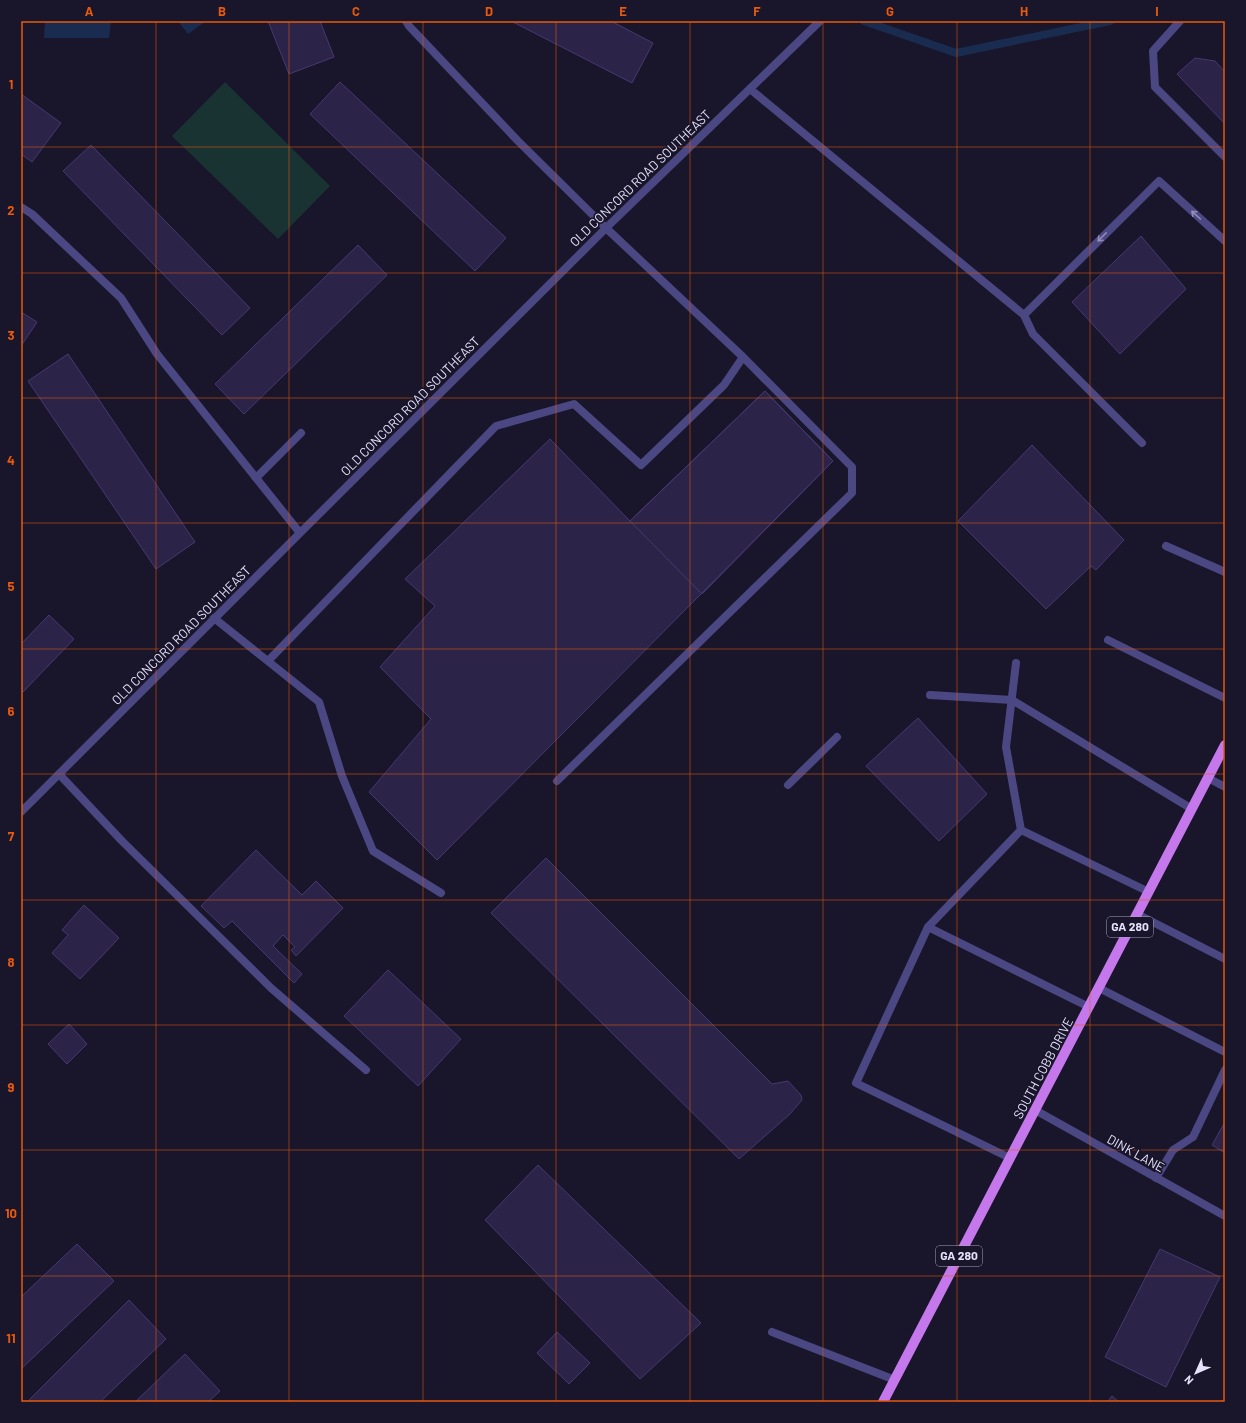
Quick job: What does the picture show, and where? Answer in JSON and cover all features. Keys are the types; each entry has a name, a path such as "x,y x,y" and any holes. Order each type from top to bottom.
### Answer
{"main road":[{"name":"SOUTH COBB DRIVE","path":"883,1402 1225,745"}],"street":[{"path":"406,21 409,26 518,141 606,228 743,357 852,467 852,493 557,781"},
{"name":"OLD CONCORD ROAD SOUTHEAST","path":"21,812 606,228 820,21"},
{"path":"1180,21 1152,51 1155,87 1225,157"},
{"path":"750,89 1024,315 1033,334 1142,443"},
{"path":"1024,315 1159,181 1225,241"},
{"path":"21,207 32,214 121,298 157,354 300,532"},
{"path":"268,661 496,426 574,404 641,466 724,385 743,357"},
{"path":"256,478 301,433"},
{"path":"1166,546 1225,572"},
{"path":"214,618 319,702 342,776 373,851 441,893"},
{"path":"1108,640 1225,698"},
{"path":"1016,663 1006,747 1021,830"},
{"path":"930,695 1012,700 1192,809"},
{"path":"788,785 837,737"},
{"path":"59,774 122,841 271,988 366,1070"},
{"path":"1208,778 1225,787"},
{"path":"1021,830 1149,892"},
{"path":"1010,1158 856,1083 928,927 1021,830"},
{"path":"1137,914 1225,959"},
{"path":"928,927 1089,1007"},
{"path":"1099,988 1225,1052"},
{"path":"1156,1178 1173,1150 1193,1137 1225,1070"},
{"name":"DINK LANE","path":"1036,1110 1225,1216"},
{"path":"772,1332 895,1380"}],"green space":[{"path":"225,82 330,186 278,239 172,136"}],"water":[{"path":"45,21 111,21 109,38 44,38"},
{"path":"178,21 206,21 188,34"}],"building":[{"path":"268,21 320,21 334,57 289,74"},
{"path":"511,21 611,21 653,43 632,83"},
{"path":"1195,58 1215,61 1225,72 1225,124 1177,74"},
{"path":"340,82 506,238 475,271 310,114"},
{"path":"21,94 61,123 32,162 21,154"},
{"path":"91,145 250,308 222,335 63,171"},
{"path":"1141,236 1186,289 1120,354 1072,302"},
{"path":"358,245 387,275 244,414 215,384"},
{"path":"21,312 37,322 21,346"},
{"path":"68,354 195,542 156,569 28,381"},
{"path":"765,391 833,461 437,860 369,792 431,719 380,667 435,606 405,579 550,439 630,521"},
{"path":"765,391 833,461 702,594 630,521"},
{"path":"1032,445 1124,540 1096,570 1091,566 1046,609 958,521"},
{"path":"49,615 74,639 23,692 21,690 21,644"},
{"path":"918,718 987,794 939,841 866,766"},
{"path":"256,850 302,895 316,881 343,908 296,956 291,950 295,947 283,935 273,946 302,974 294,983 232,921 224,928 201,906"},
{"path":"546,858 772,1084 788,1081 801,1095 802,1100 790,1114 739,1159 491,913"},
{"path":"84,905 119,938 80,979 52,953 68,935 62,930"},
{"path":"388,970 461,1039 418,1086 344,1016"},
{"path":"69,1024 87,1044 67,1064 48,1044"},
{"path":"1225,1122 1225,1153 1212,1145"},
{"path":"538,1165 701,1323 640,1379 485,1220"},
{"path":"77,1244 114,1281 21,1369 21,1297"},
{"path":"1160,1249 1220,1277 1166,1387 1105,1357"},
{"path":"129,1300 166,1339 100,1402 27,1402"},
{"path":"557,1332 590,1363 569,1384 537,1353"},
{"path":"185,1354 220,1391 208,1402 135,1402"},
{"path":"1112,1396 1119,1402 1107,1402"}],"waterway":[{"path":"864,21 956,53 1110,21"}]}
